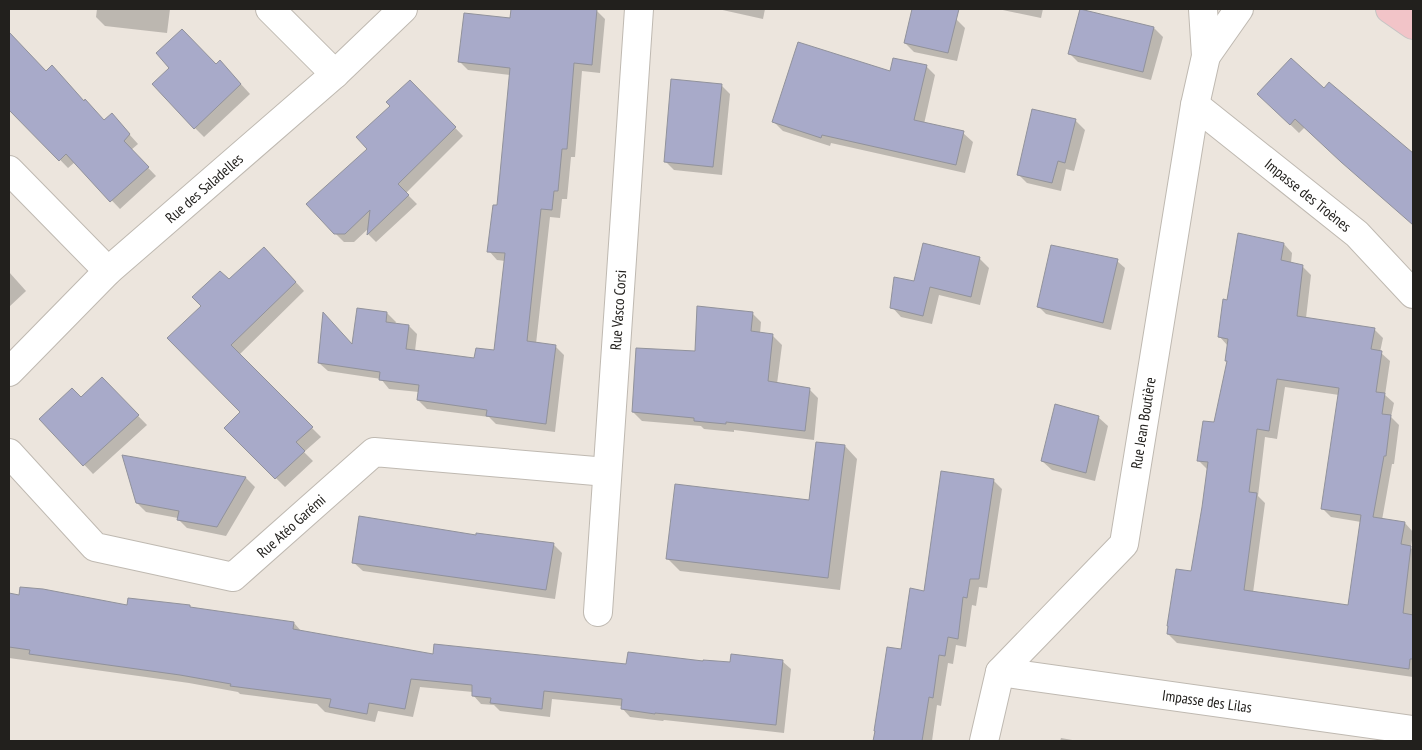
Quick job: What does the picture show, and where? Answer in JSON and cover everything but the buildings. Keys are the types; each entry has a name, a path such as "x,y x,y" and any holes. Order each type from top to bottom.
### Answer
{"main road":[{"path":"1390,9 1413,25"}],"street":[{"path":"270,9 335,74"},
{"name":"Rue des Saladelles","path":"9,372 108,272 335,74 403,9"},
{"name":"Rue Vasco Corsi","path":"598,612 638,9"},
{"name":"Rue Jean Boutière","path":"1000,672 1124,544 1195,104 1206,56 1203,9"},
{"name":"Rue Jean Boutière","path":"1206,56 1239,9"},
{"name":"Impasse des Troènes","path":"1195,104 1357,234 1413,294"},
{"path":"9,170 108,272"},
{"name":"Rue Atéo Garémi","path":"9,453 95,546 233,577 374,452 607,472"},
{"path":"984,741 1000,672"},
{"name":"Impasse des Lilas","path":"1000,672 1413,730"}]}
